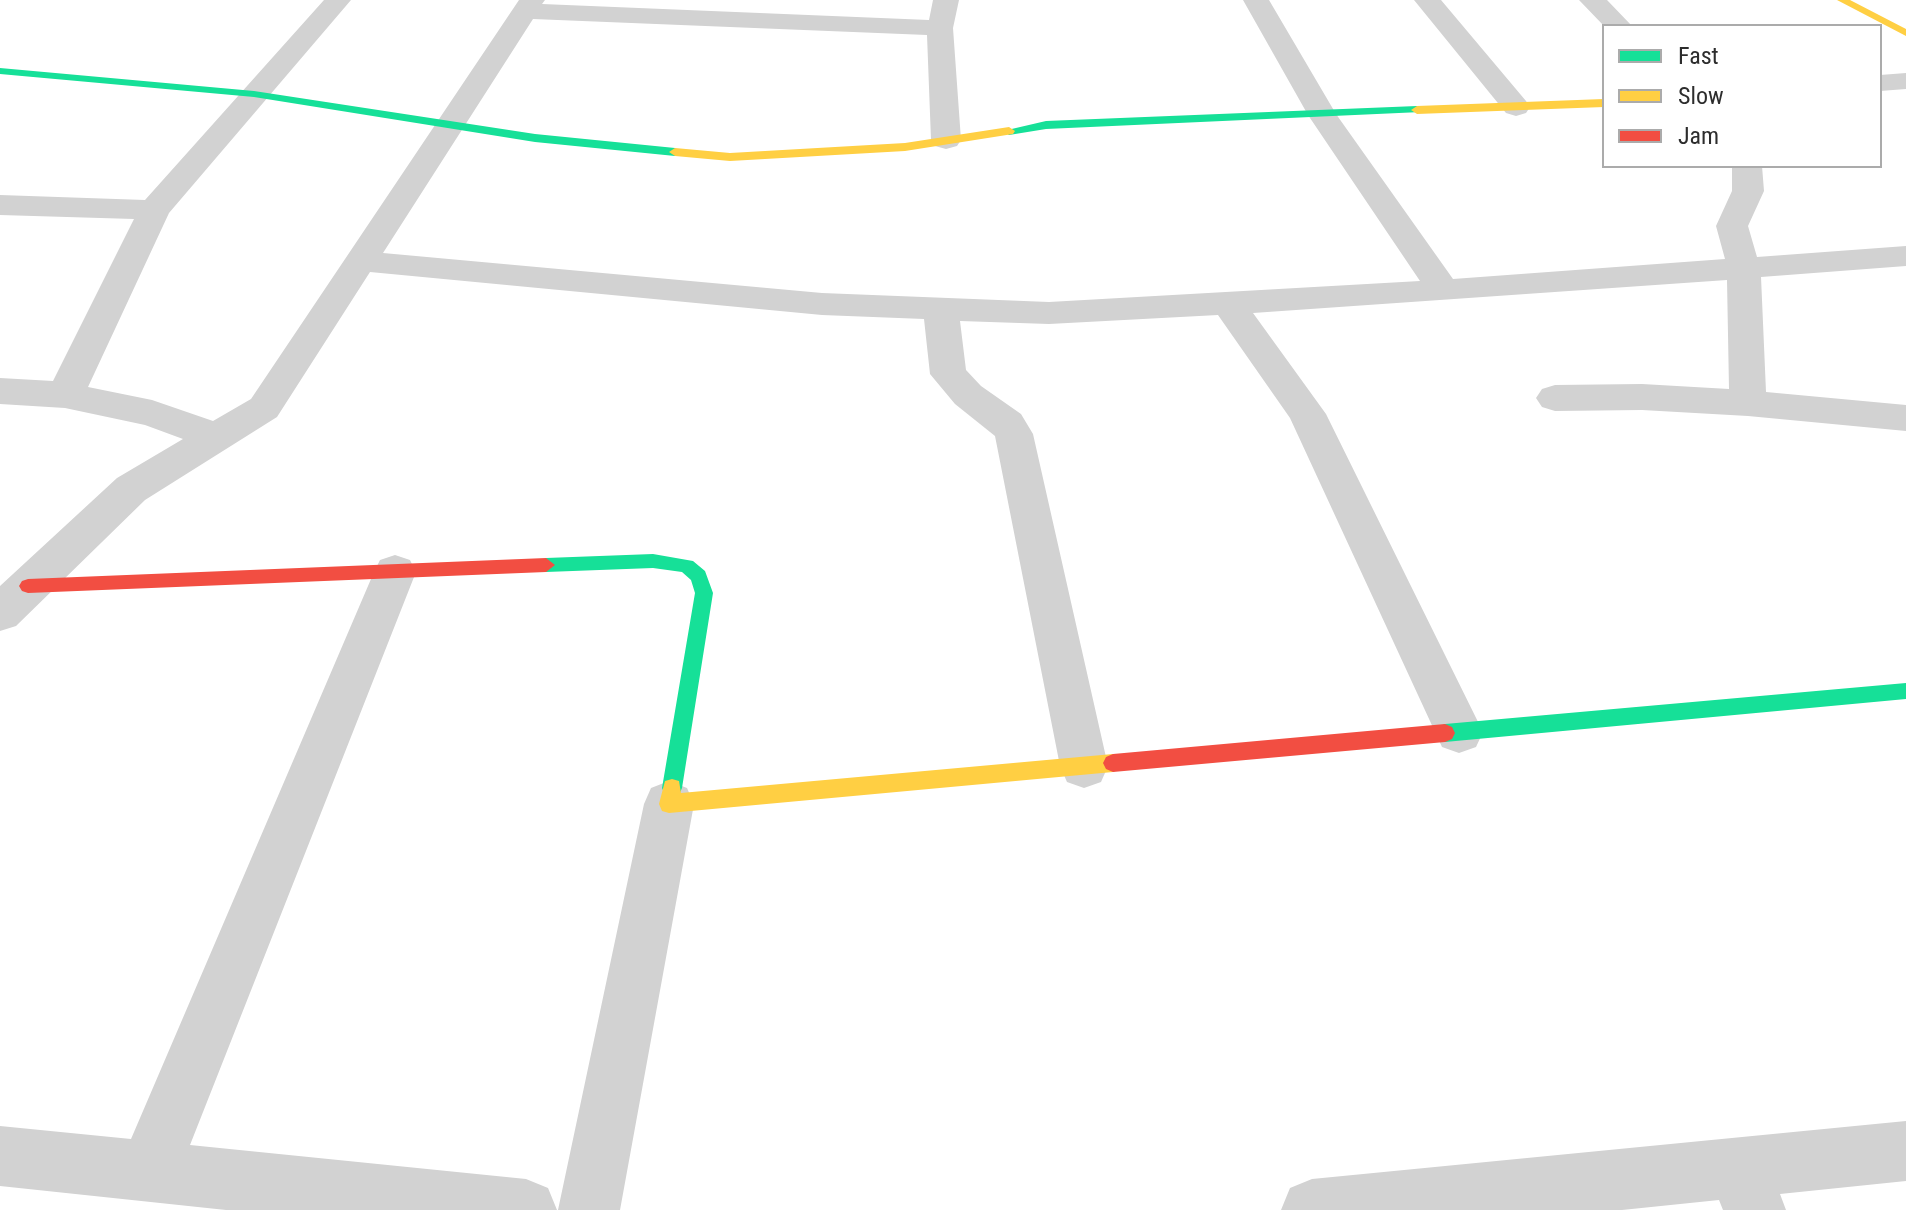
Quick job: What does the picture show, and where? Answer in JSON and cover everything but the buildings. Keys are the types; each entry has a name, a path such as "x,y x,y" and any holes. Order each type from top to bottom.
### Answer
{"street":[{"path":"65,395 154,210 338,0"},
{"path":"946,0 940,28 946,140"},
{"path":"1256,0 1322,115 1444,291"},
{"path":"1427,0 1516,107"},
{"path":"1592,0 1617,24"},
{"path":"1842,0 1906,33"},
{"path":"0,613 131,489 264,408 529,5 940,28"},
{"path":"0,71 254,94 535,138 730,157 905,147 1046,125 1602,103"},
{"path":"1882,83 1906,81"},
{"path":"1747,168 1748,191 1732,226 1744,268 1748,403"},
{"path":"0,205 154,210"},
{"path":"361,261 822,304 1049,313 1444,291 1906,256"},
{"path":"1228,303 1307,414 1459,732"},
{"path":"941,311 948,374 968,395 1007,424 1014,434 1084,766"},
{"path":"0,391 65,395 152,413 217,437"},
{"path":"1555,398 1642,397 1748,403 1906,418"},
{"path":"28,586 653,561 687,566 699,576 704,593 669,804 589,1210"},
{"path":"148,1172 395,572"},
{"path":"669,804 1906,691"},
{"path":"1312,1210 1746,1189 1906,1151"},
{"path":"0,1156 526,1210"}],"traffic: fast":[{"path":"0,71 254,94 535,138 675,152"},
{"path":"1009,131 1046,125 1417,110"},
{"path":"546,565 653,561 687,566 699,576 704,593 672,788"},
{"path":"1445,733 1906,691"}],"traffic: slow":[{"path":"1842,0 1906,33"},
{"path":"1417,110 1602,103"},
{"path":"675,152 730,157 905,147 1009,131"},
{"path":"672,788 669,804 1113,763"}],"traffic: jam":[{"path":"28,586 546,565"},
{"path":"1113,763 1445,733"}]}
